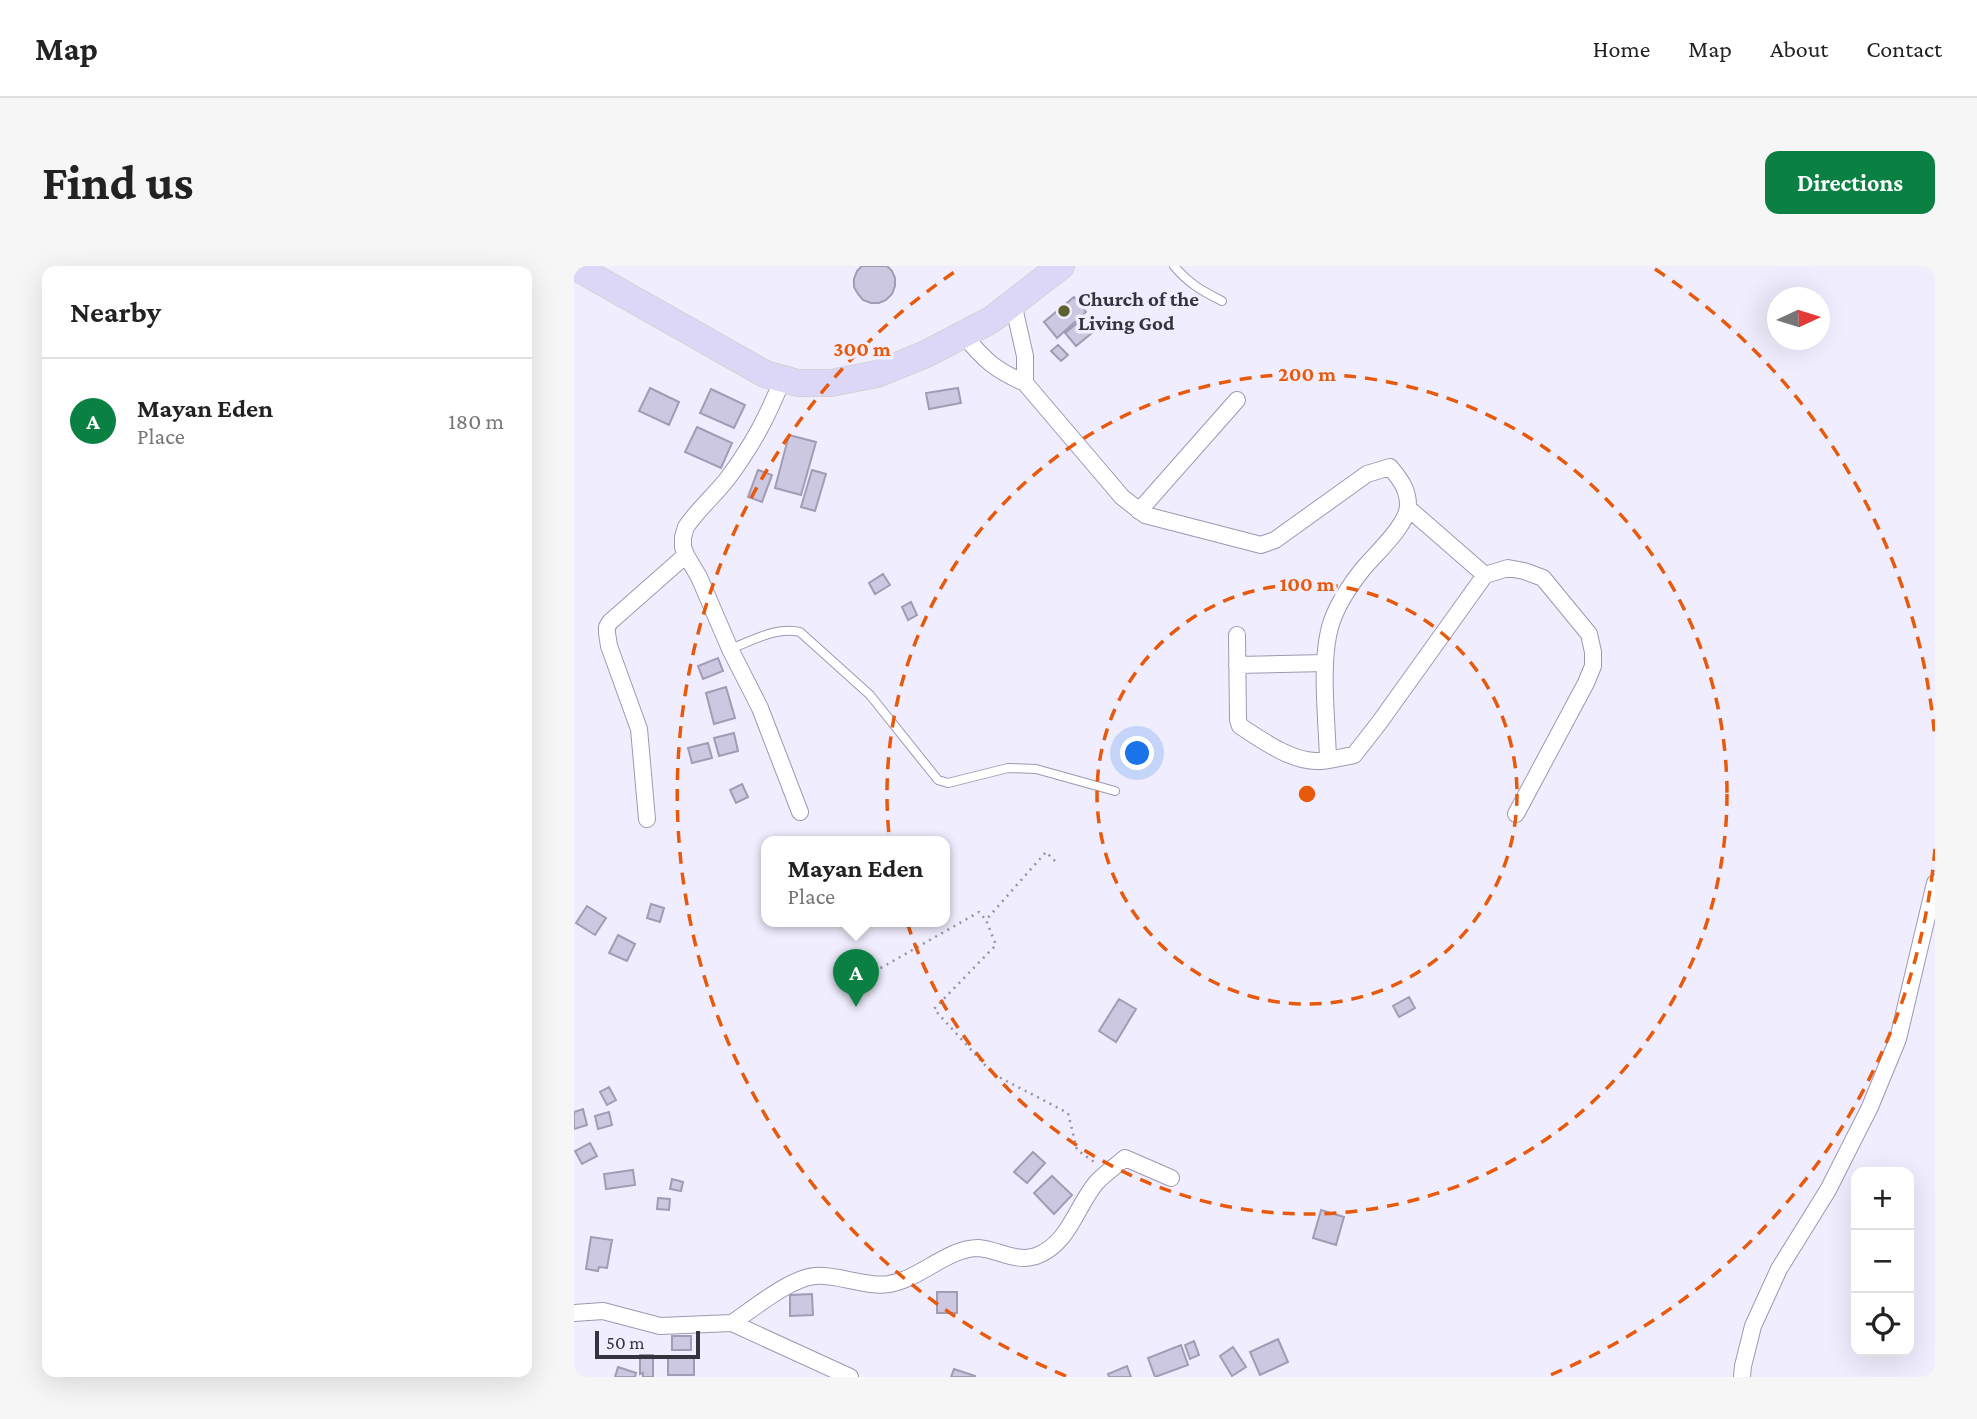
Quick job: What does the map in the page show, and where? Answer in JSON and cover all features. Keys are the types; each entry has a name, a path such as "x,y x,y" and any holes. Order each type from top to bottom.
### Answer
{"main road":[{"path":"574,266 765,374 798,383 831,383 877,374 926,354 991,320 1061,266"}],"street":[{"path":"1013,303 1026,356 1025,383"},
{"path":"963,334 981,356 1004,374 1025,383 1122,497 1145,515 1261,545 1275,540 1367,474 1390,467 1406,489 1409,508 1401,524 1347,590 1328,635 1325,663 1328,760"},
{"path":"783,379 766,420 752,443 727,479 686,527 683,547 760,708 800,812"},
{"path":"1139,511 1237,400"},
{"path":"1409,508 1485,575"},
{"path":"647,819 639,729 609,646 607,627 686,555"},
{"path":"1237,635 1240,726 1282,752 1314,761 1328,760 1353,755 1485,575 1508,568 1543,578 1589,634 1593,666 1587,683 1516,814"},
{"path":"1237,665 1325,663"},
{"path":"1742,1377 1753,1326 1779,1269 1828,1190 1870,1107 1898,1039 1932,909 1935,883"},
{"path":"732,1323 789,1284 814,1276 887,1285 909,1278 957,1253 978,1248 1015,1257 1034,1257 1053,1247 1068,1229 1096,1182 1125,1158 1171,1178"},
{"path":"574,1313 603,1311 660,1326 732,1323 850,1377"}],"lane":[{"path":"1174,266 1197,288 1222,301"},
{"path":"730,649 779,631 789,629 800,632 870,695 938,780 948,783 1008,768 1036,769 1115,791"}],"path":[{"path":"986,919 1046,852 1055,861"},
{"path":"844,989 979,912 986,919 996,945 934,1009 993,1074 1068,1113 1077,1150 1109,1172"}],"building":[{"path":"862,266 887,266 892,271 895,286 886,300 871,303 858,294 854,279"},
{"path":"1074,297 1086,312 1057,338 1044,322"},
{"path":"1082,319 1093,332 1076,346 1065,333"},
{"path":"1058,345 1068,355 1061,361 1051,351"},
{"path":"650,388 679,402 669,425 639,411"},
{"path":"958,388 961,403 929,409 926,393"},
{"path":"711,389 745,405 734,428 700,413"},
{"path":"697,427 732,443 721,468 685,452"},
{"path":"789,435 816,442 801,495 775,488"},
{"path":"758,470 772,475 762,502 748,497"},
{"path":"812,470 826,474 815,511 801,507"},
{"path":"883,574 890,585 875,594 869,583"},
{"path":"911,602 917,615 908,620 902,607"},
{"path":"718,658 723,671 703,679 698,666"},
{"path":"726,687 735,718 714,724 706,693"},
{"path":"734,733 738,751 719,756 714,738"},
{"path":"708,743 712,758 692,763 688,748"},
{"path":"742,784 748,797 736,803 730,790"},
{"path":"651,904 664,908 660,922 647,918"},
{"path":"587,906 606,918 595,935 576,923"},
{"path":"618,935 635,944 627,961 609,953"},
{"path":"1409,997 1415,1008 1399,1017 1393,1006"},
{"path":"1119,999 1136,1009 1116,1042 1099,1031"},
{"path":"609,1087 616,1100 607,1105 600,1092"},
{"path":"583,1109 587,1125 574,1129 574,1112"},
{"path":"609,1112 612,1125 598,1129 595,1116"},
{"path":"590,1143 597,1156 582,1164 575,1151"},
{"path":"1033,1152 1045,1163 1027,1183 1014,1172"},
{"path":"633,1170 635,1185 606,1189 604,1174"},
{"path":"1052,1176 1072,1195 1054,1214 1034,1193"},
{"path":"672,1179 683,1182 681,1191 670,1189"},
{"path":"658,1198 670,1199 669,1210 657,1209"},
{"path":"1321,1210 1344,1217 1336,1245 1313,1238"},
{"path":"591,1237 612,1240 607,1268 599,1267 598,1271 586,1269"},
{"path":"937,1292 957,1292 957,1313 937,1313"},
{"path":"812,1294 813,1315 790,1316 790,1295"},
{"path":"672,1336 691,1336 691,1350 672,1350"},
{"path":"1278,1339 1288,1362 1260,1375 1250,1352"},
{"path":"1194,1341 1199,1355 1190,1359 1185,1345"},
{"path":"1181,1345 1188,1365 1155,1377 1148,1358"},
{"path":"1233,1347 1246,1367 1232,1376 1220,1356"},
{"path":"640,1355 653,1355 653,1377 643,1377 643,1373 640,1374"},
{"path":"668,1356 694,1356 694,1375 668,1375"},
{"path":"1127,1366 1131,1377 1109,1377 1108,1374"},
{"path":"618,1367 636,1373 635,1377 615,1377"},
{"path":"954,1369 975,1376 975,1377 951,1377"}],"place":[{"name":"Church of the Living God","path":"1064,311"},
{"name":"Mayan Eden","path":"856,1007"}]}
